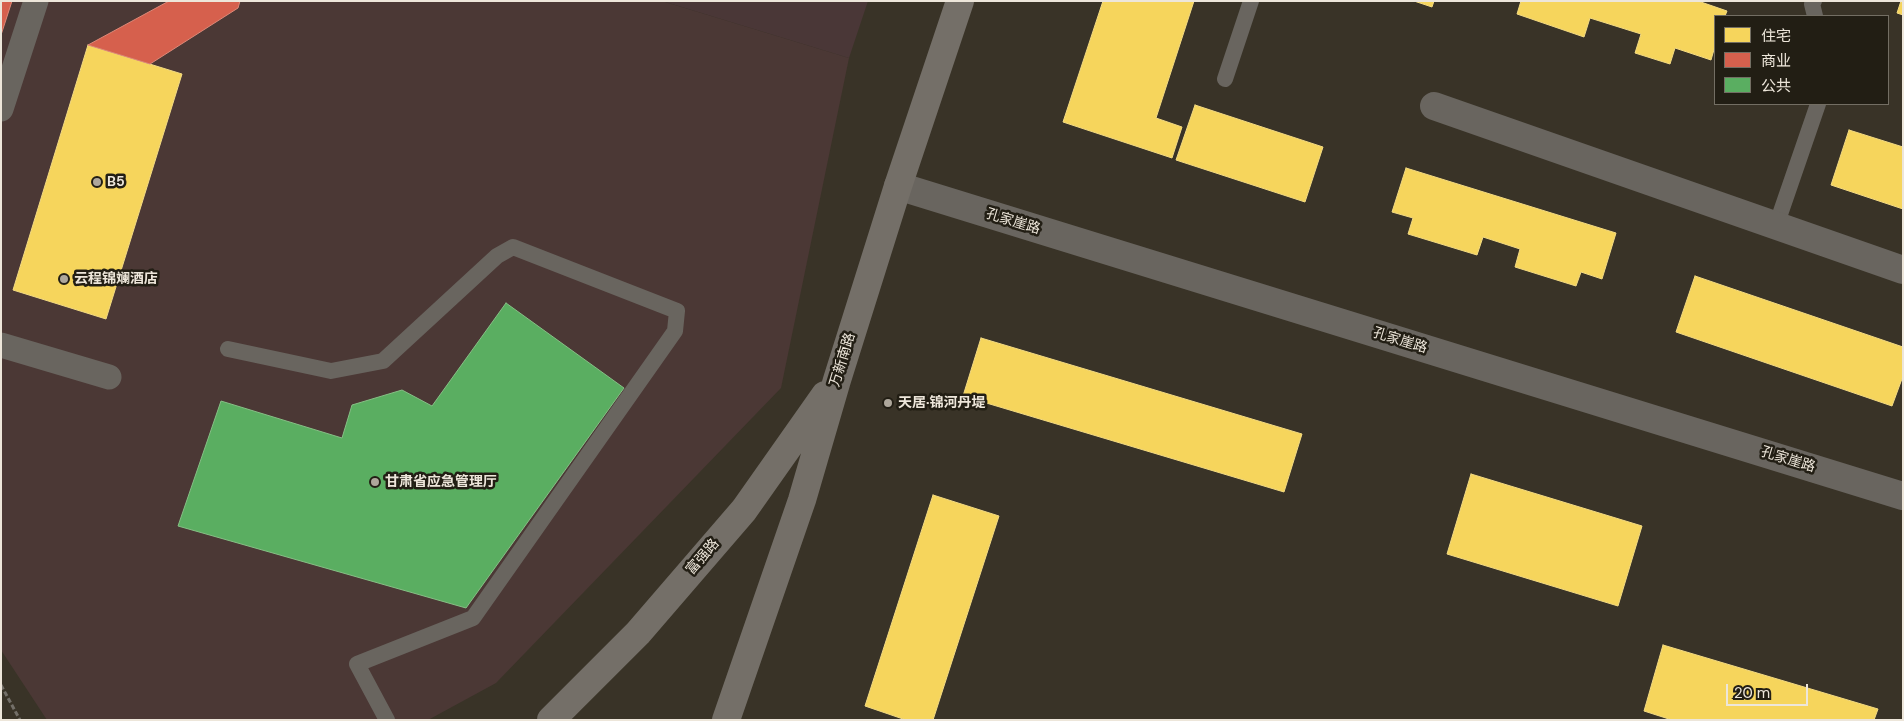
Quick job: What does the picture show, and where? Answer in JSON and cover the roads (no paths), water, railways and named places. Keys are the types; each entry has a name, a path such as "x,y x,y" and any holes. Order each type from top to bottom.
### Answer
{"main road":[{"name":"万新南路","path":"726,720 802,500 836,380 960,1"},
{"name":"富强路","path":"551,720 638,633 744,510 836,380"}],"street":[{"path":"1,109 36,1"},
{"path":"1434,106 1903,270"},
{"name":"孔家崖路","path":"898,186 1903,496"},
{"path":"1,345 109,376"}],"lane":[{"path":"1225,79 1251,1"},
{"path":"1814,1 1812,4 1815,15"},
{"path":"1776,226 1818,105"},
{"path":"228,349 331,371 382,361 497,256 513,248 677,311 675,331 473,618 357,664 387,720"}],"place":[{"name":"B5","path":"97,182"},
{"name":"云程锦斓酒店","path":"64,279"},
{"name":"天居·锦河丹堤","path":"888,403"},
{"name":"甘肃省应急管理厅","path":"375,482"}]}
